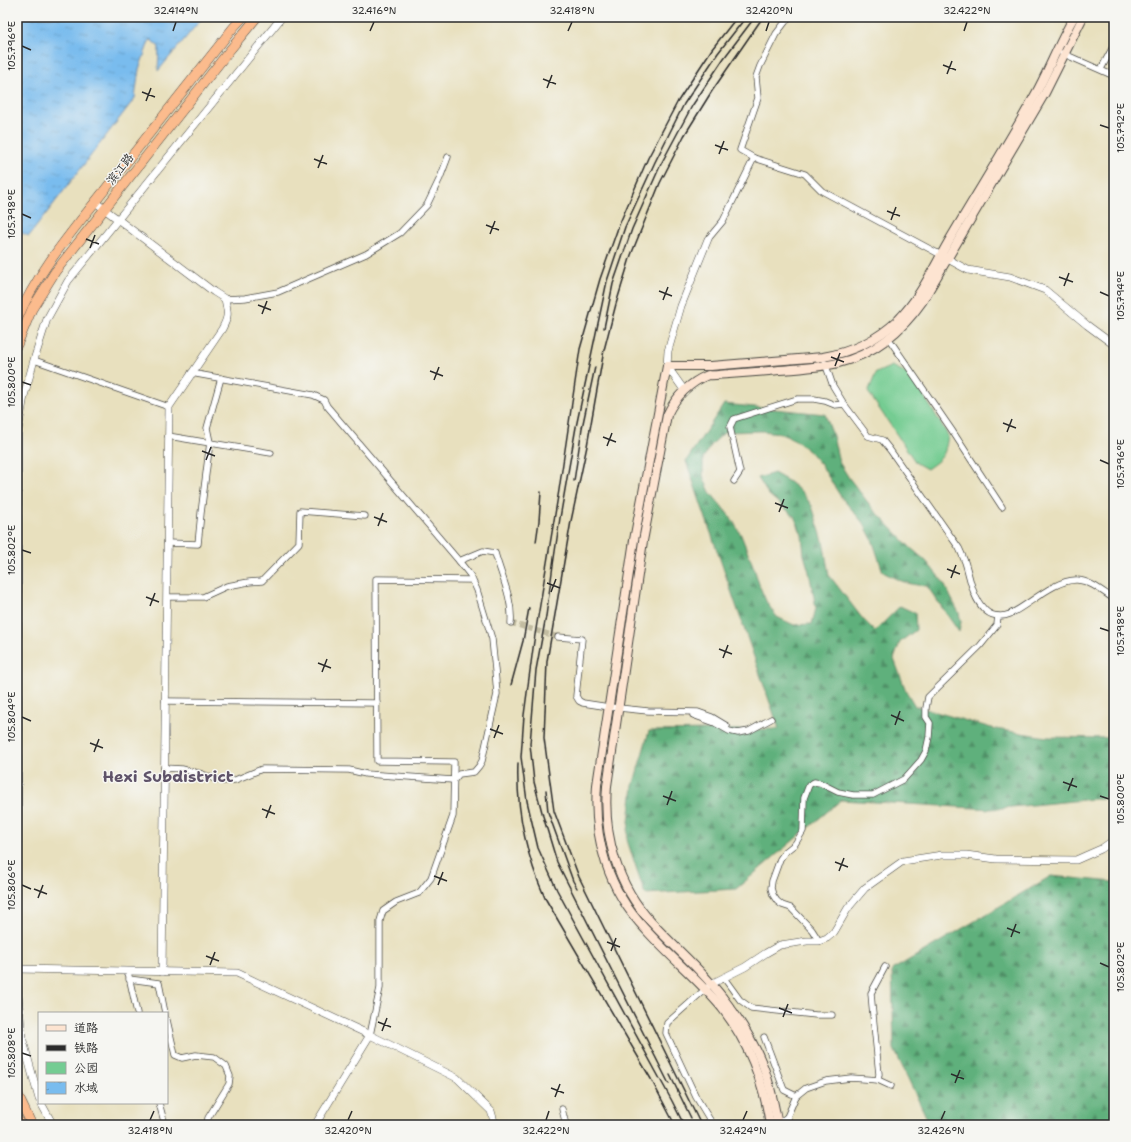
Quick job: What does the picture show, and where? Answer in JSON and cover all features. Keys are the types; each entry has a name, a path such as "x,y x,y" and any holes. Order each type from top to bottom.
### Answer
{"highway":[{"name":"滨江路","path":"17,320 23,304 48,264 95,202 243,17"},
{"name":"滨江路","path":"17,345 32,310 55,272 229,50 257,17"},
{"path":"17,1091 32,1125"},
{"path":"17,1118 21,1125"}],"main road":[{"path":"775,1125 756,1070 737,1031 708,986 641,910 623,882 614,859 608,835 606,810 607,786 643,541 667,415 684,390 696,381 708,375 826,366 839,363 857,357 877,347 889,339 902,327 916,311 944,257 1035,94 1064,33 1074,17"},
{"path":"708,986 646,931 634,916 615,886 605,862 597,824 596,798 634,540 667,366 711,366 823,357 856,348 874,339 891,327 912,304 944,257 1045,93 1083,17"}],"street":[{"path":"269,32 276,17"},
{"path":"17,860 18,430 21,410 34,360 48,318 68,281 282,17"},
{"path":"789,17 776,34 760,66 756,77 758,98 740,150 754,158 805,174 822,191 968,270 1010,276 1045,290 1114,345"},
{"path":"1101,70 1114,46"},
{"path":"1056,50 1114,76"},
{"path":"95,202 214,292 225,299 245,298 278,292 366,254 400,233 427,205 448,157"},
{"path":"684,390 667,366 668,351 681,306 708,239 723,220 754,158"},
{"path":"162,972 169,407 222,329 227,319 228,309 225,299"},
{"path":"889,339 947,423 1002,507"},
{"path":"823,357 833,386 844,404 868,436 882,440 890,450 959,548 974,593 983,608 991,614 998,616 1010,614 1059,584 1078,580 1087,582 1114,599"},
{"path":"34,360 169,407"},
{"path":"164,768 182,769 224,781 235,780 262,769 349,770 366,774 453,780 459,774 474,772 482,761 497,694 492,639 477,590 470,575 327,406 324,400 313,395 192,373"},
{"path":"167,543 198,544 210,442 207,428 221,378"},
{"path":"17,390 21,410"},
{"path":"734,481 740,472 730,427 734,419 797,399 814,399 835,405 844,404"},
{"path":"168,436 271,453"},
{"path":"166,597 203,597 227,586 262,581 299,543 300,512 365,516"},
{"path":"459,561 483,551 494,553 510,602 512,612 511,623"},
{"path":"315,1125 370,1036 380,988 380,921 382,911 396,902 419,893 430,878 453,816 454,762 377,761 376,579 472,580"},
{"path":"819,940 812,930 791,908 782,905 777,901 771,888 780,859 785,852 795,844 803,832 804,798 809,785 814,782 820,783 838,792 873,795 904,779 922,760 928,745 930,723 926,717 926,708 928,697 980,646 997,625 998,616"},
{"path":"558,637 582,638 576,696 578,701 618,708 703,713 727,726"},
{"path":"165,701 377,703"},
{"path":"681,712 707,719 729,731 738,733 749,731 771,719"},
{"path":"713,1125 696,1097 666,1033 667,1023 708,986 745,967 780,945 827,938 834,932 848,908 865,888 904,861 942,855 960,854 996,858 1076,860 1101,849 1114,840"},
{"path":"878,1080 879,1074 871,993 885,967"},
{"path":"17,970 237,973 457,1078 491,1111 495,1125"},
{"path":"128,972 137,1012"},
{"path":"724,978 740,1000 751,1008 816,1015 832,1015"},
{"path":"129,980 160,982 165,1012"},
{"path":"17,985 22,1037 38,1095"},
{"path":"168,1024 175,1055 182,1058 196,1056 214,1057 226,1066 230,1076 229,1084 208,1118 207,1125"},
{"path":"764,1037 784,1090 796,1096"},
{"path":"775,1125 787,1117 796,1096 806,1088 826,1081 851,1078 878,1080 891,1086"},
{"path":"42,1104 54,1125"},
{"path":"159,1104 164,1125"},
{"path":"562,1109 566,1125"},
{"path":"787,1117 791,1125"}],"green space":[{"path":"892,366 911,375 948,435 945,452 937,462 927,469 916,463 868,392 876,373"},
{"path":"724,404 825,414 833,436 839,462 849,478 873,509 912,549 926,561 943,582 959,613 961,622 959,632 927,586 904,582 883,572 872,539 864,524 841,497 821,465 809,451 795,440 779,433 762,431 725,432 712,444 703,458 703,476 710,492 732,519 741,535 767,603 777,617 794,625 812,624 816,608 804,555 802,535 794,516 768,494 758,478 774,473 788,481 802,492 812,506 823,541 829,575 862,618 875,631 900,606 915,613 916,630 900,642 894,659 906,691 915,706 995,729 1047,737 1114,738 1114,797 991,809 841,800 736,889 645,894 627,840 633,786 649,731 779,729 686,461"},
{"path":"1051,876 1114,882 1114,1125 930,1125 894,1049 892,970"}],"water":[{"path":"17,17 203,17 158,71 159,47 150,39 139,69 135,98 29,236 17,231"}],"tunnel":[{"path":"511,623 558,637"}],"railway":[{"path":"684,1125 557,890 538,848 527,801 521,757 524,715 534,641 580,349 600,279 619,225 648,158 678,101 712,49 737,17"},
{"path":"669,1084 557,862 534,782 530,744 536,670 546,616 560,518 576,427 607,281 625,227 684,104 718,53 746,17"},
{"path":"604,328 613,284 632,229 661,164 692,106 724,58 755,17"},
{"path":"701,1125 579,877 554,811 544,738 547,661 571,521 587,446 604,350 631,255 660,183 684,136 712,91 763,17"},
{"path":"574,481 582,428 595,367"},
{"path":"536,542 541,492"},
{"path":"511,685 523,641 529,608"},
{"path":"518,763 521,815 532,866 538,882 545,898 651,1079 675,1125"},
{"path":"546,790 548,812 573,881 577,888"},
{"path":"670,1075 691,1118"}],"district":[{"name":"Hexi Subdistrict","path":"168,776"}]}
